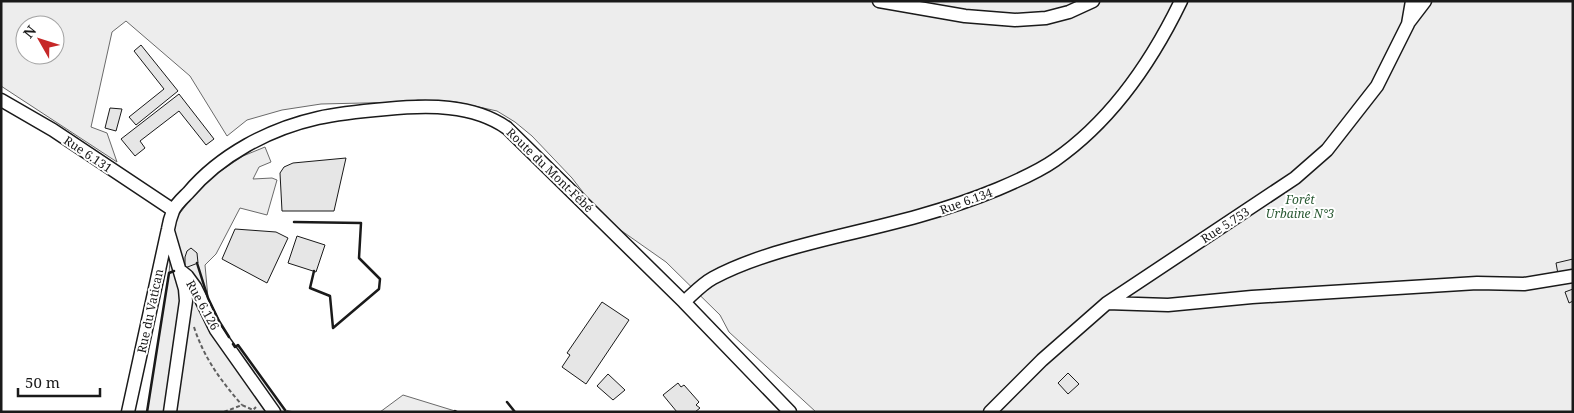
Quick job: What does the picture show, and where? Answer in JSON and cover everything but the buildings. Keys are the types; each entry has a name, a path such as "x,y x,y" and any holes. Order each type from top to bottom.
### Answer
{"street":[{"path":"883,2 966,16 1016,20 1046,18 1069,12 1093,1"},
{"name":"Rue 6.134","path":"684,302 712,279 741,265 807,244 916,218 963,204 1018,180 1054,160 1082,138 1116,102 1143,68 1182,1"},
{"name":"Rue 5.753","path":"990,412 1042,360 1107,304 1310,167 1327,150 1377,86 1408,24 1412,1"},
{"path":"1408,24 1425,1"},
{"name":"Rue 6.131","path":"1,100 53,130 173,210"},
{"name":"Route du Mont-Fébé","path":"173,210 217,164 245,146 285,128 317,118 405,107 458,109 490,117 513,133 684,302 790,412"},
{"name":"Rue du Vatican","path":"128,412 173,210"},
{"path":"168,229 178,270"},
{"name":"Rue 6.126","path":"170,412 186,301 185,289 178,270"},
{"name":"Rue 6.126","path":"178,270 187,276 216,330 274,412"},
{"path":"1107,304 1168,305 1477,283 1524,284 1573,276"}],"path":[{"path":"194,325 198,340 215,372 242,406 253,410"},
{"path":"224,412 242,406"}],"shaded area":[{"name":"Forêt Urbaine N°3","path":"1,1 1573,1 1573,412 816,412 729,332 720,315 666,262 619,229 589,200 572,178 532,136 515,122 497,111 456,102 418,100 406,102 321,104 282,110 247,120 227,136 190,76 126,21 112,32 91,127 107,133 117,162 1,86"},
{"path":"265,147 271,162 259,167 253,179 272,178 277,180 267,215 240,208 216,254 205,265 208,298 235,347 238,345 285,410 294,412 147,412 169,273 173,228 177,217 194,195 216,174 243,156"},
{"path":"403,395 455,411 457,412 380,412"}],"wall":[{"path":"294,222 361,223 359,258 380,279 379,289 333,328 330,296 310,288 314,271"},
{"path":"197,263 208,298 229,337"},
{"path":"147,412 169,273 174,271"},
{"path":"233,344 235,347 238,345 285,410"},
{"path":"507,402 515,412"}]}
